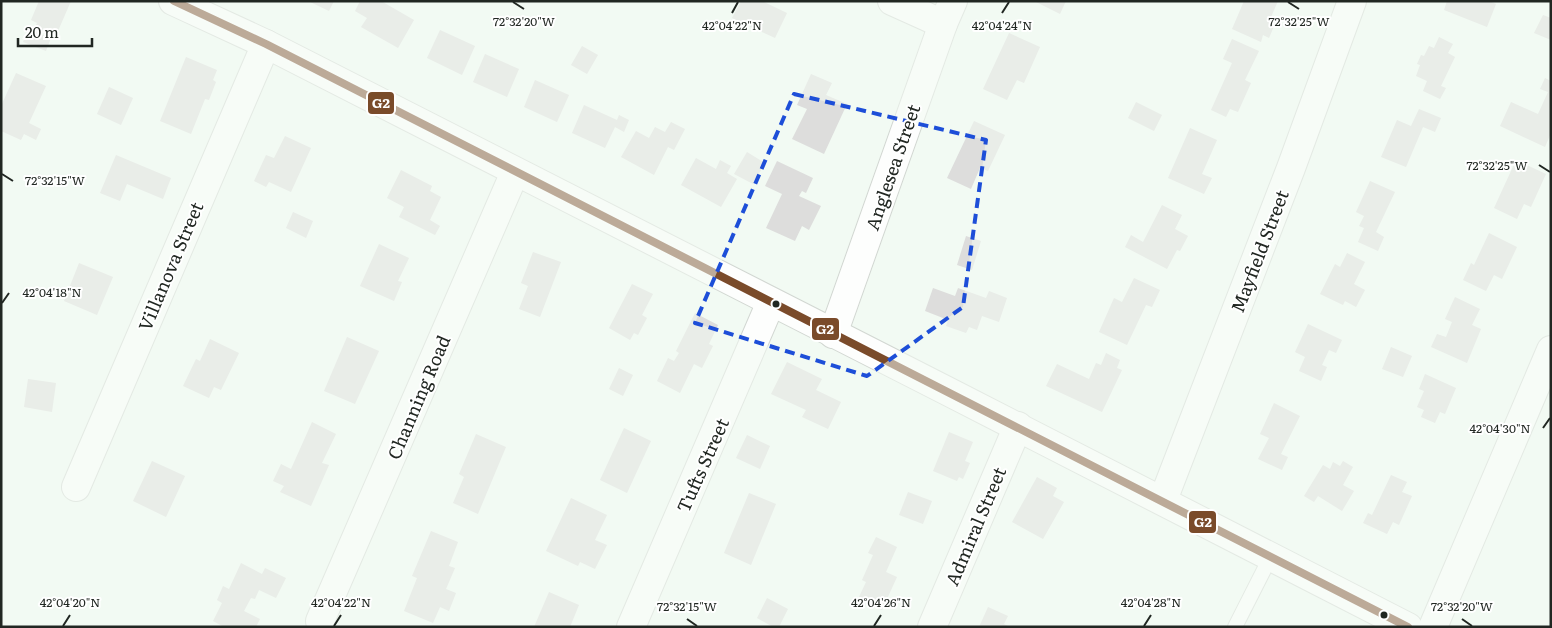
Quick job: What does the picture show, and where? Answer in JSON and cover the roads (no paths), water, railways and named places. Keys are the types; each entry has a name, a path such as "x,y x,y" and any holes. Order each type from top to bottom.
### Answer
{"street":[{"path":"173,1 266,44 1163,500 1408,627"},
{"path":"892,1 948,13"},
{"name":"Mayfield Street","path":"1163,500 1352,1"},
{"name":"Anglesea Street","path":"834,334 948,13"},
{"name":"Villanova Street","path":"76,487 266,44"},
{"name":"Channing Road","path":"320,621 515,172"},
{"name":"Tufts Street","path":"631,627 771,302"},
{"path":"1433,627 1551,350"},
{"name":"Admiral Street","path":"932,627 1018,426"}],"lane":[{"path":"1234,627 1271,556"}]}
